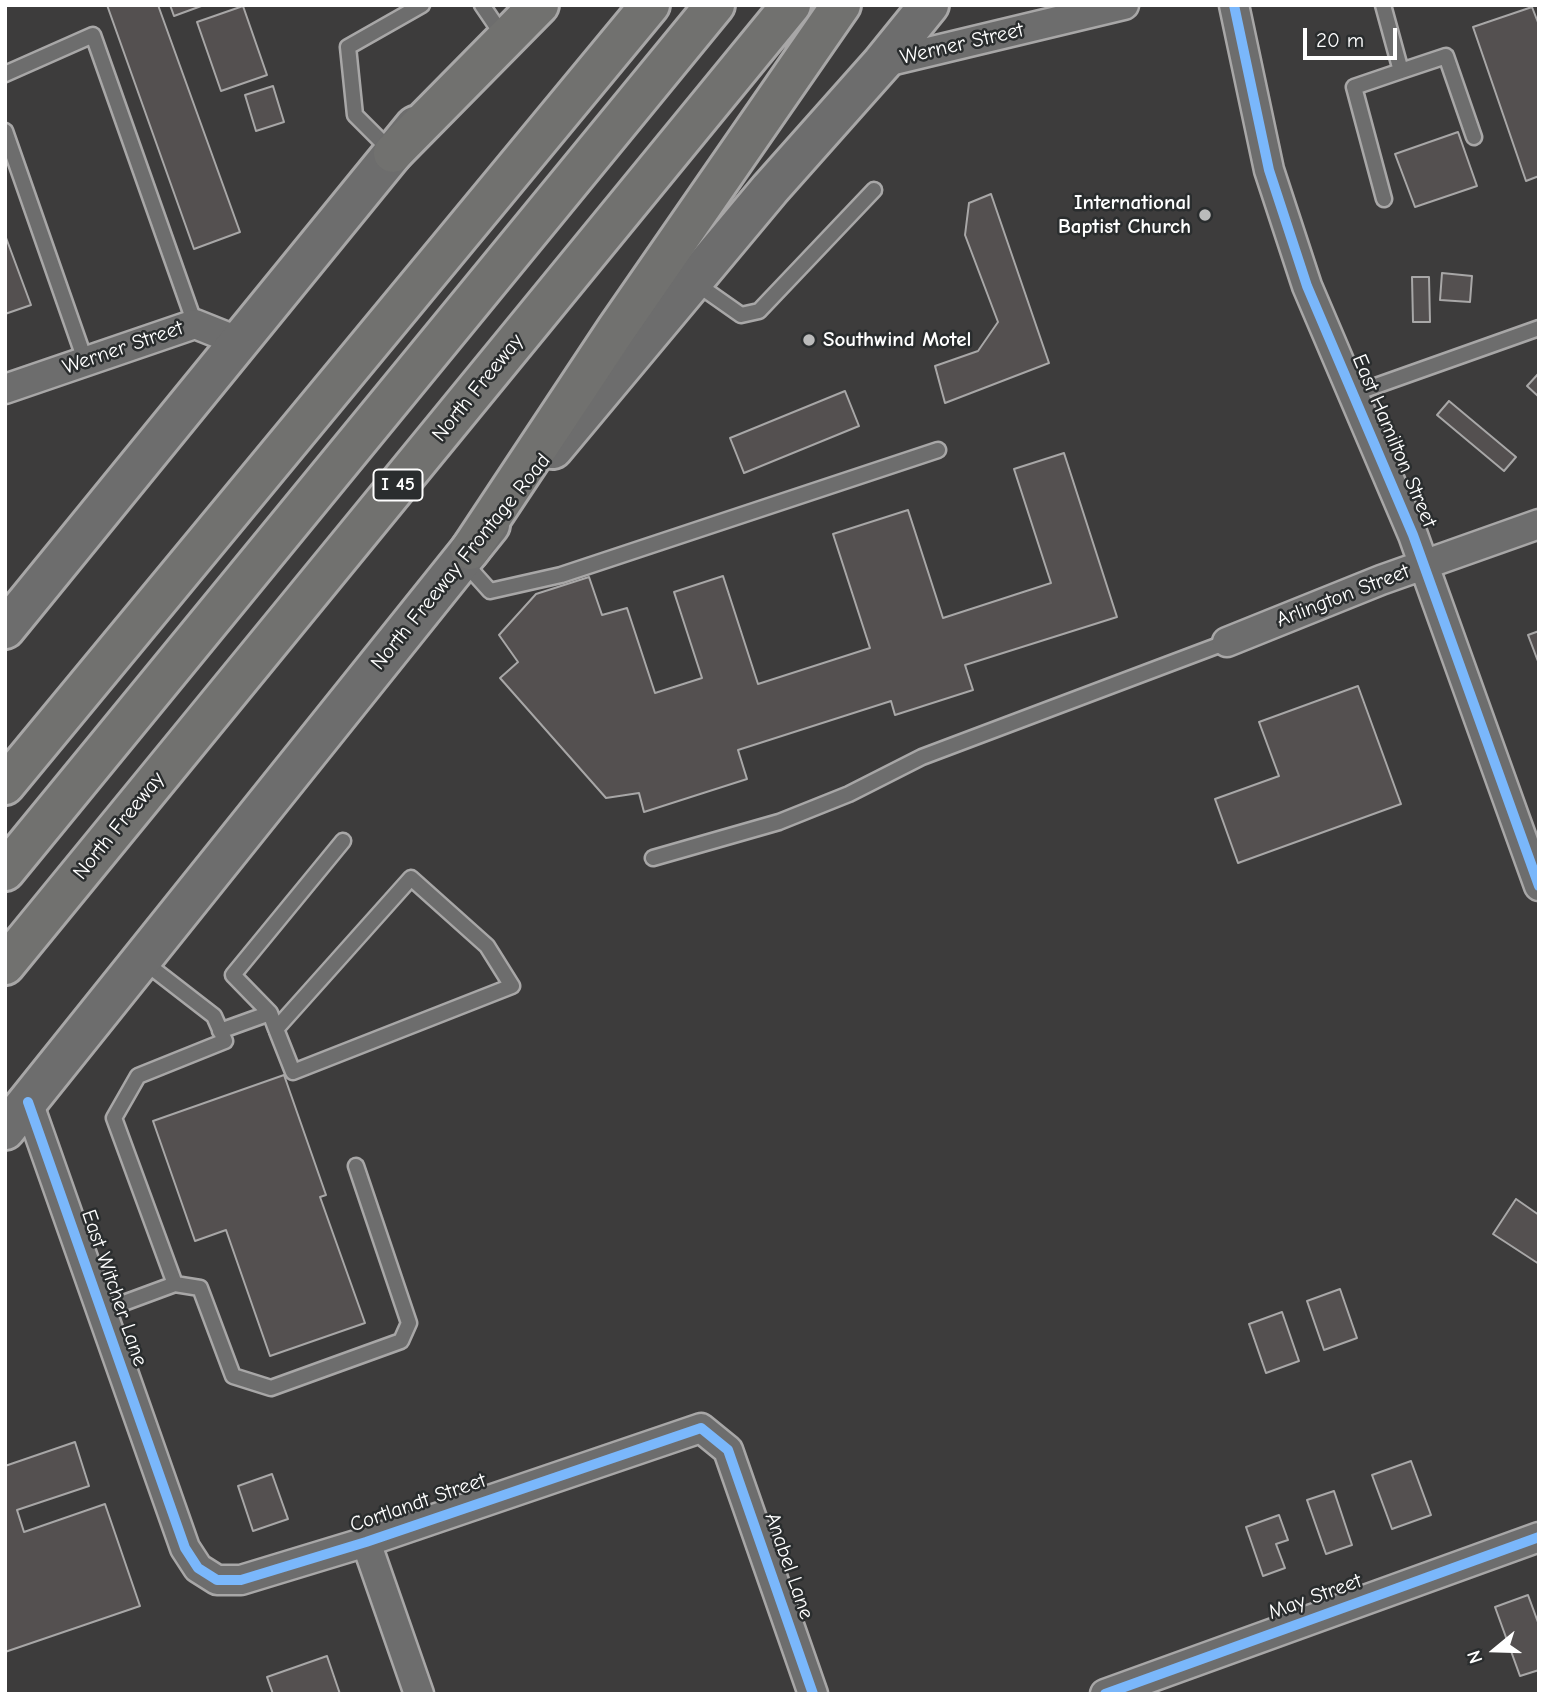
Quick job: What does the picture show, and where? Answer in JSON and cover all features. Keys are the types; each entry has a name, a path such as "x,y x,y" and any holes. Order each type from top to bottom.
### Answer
{"highway":[{"path":"393,153 539,5"},
{"path":"5,785 650,5"},
{"name":"I 45","path":"5,871 715,5"},
{"name":"North Freeway","path":"5,965 791,5"},
{"path":"466,555 616,330 841,5"}],"main road":[{"name":"North Freeway Frontage Road","path":"16,1116 466,555 693,281 929,5"},
{"path":"5,629 393,153 498,12"}],"street":[{"name":"Werner Street","path":"882,63 1124,5"},
{"name":"East Hamilton Street","path":"1234,5 1269,170 1307,286 1422,565 1539,886"},
{"name":"Werner Street","path":"5,389 195,324 240,342"},
{"name":"Arlington Street","path":"1227,642 1422,565 1539,524"},
{"name":"East Witcher Lane","path":"16,1116 102,1311 164,1487"},
{"name":"Cortlandt Street","path":"164,1487 186,1548 198,1568 217,1580 241,1580 366,1542 701,1428 727,1450"},
{"name":"Anabel Lane","path":"727,1450 813,1694"},
{"path":"366,1542 419,1694"},
{"name":"May Street","path":"1105,1694 1537,1544"}],"lane":[{"path":"393,153 355,115 348,47 422,5"},
{"path":"1383,5 1401,71"},
{"path":"5,74 93,35 195,324"},
{"path":"1384,199 1354,87 1446,56 1474,137"},
{"path":"5,131 85,360"},
{"path":"693,281 741,315 759,311 874,191"},
{"path":"1353,394 1539,328"},
{"path":"466,555 490,592 561,575 938,450"},
{"path":"653,858 779,822 849,794 922,757 1227,642"},
{"path":"276,1029 411,878 487,946 512,986 293,1072 276,1029 270,1013 233,975 343,841"},
{"path":"141,960 214,1016 225,1041 138,1076 114,1118 175,1284"},
{"path":"220,1031 270,1013"},
{"path":"102,1311 175,1284 200,1288 233,1376 271,1388 401,1341 409,1323 356,1166"}],"building":[{"path":"107,5 158,5 240,232 194,249"},
{"path":"170,5 204,5 174,16"},
{"path":"243,6 267,75 221,91 197,22"},
{"path":"1532,7 1539,25 1539,176 1526,181 1473,27"},
{"path":"273,86 284,122 256,131 245,95"},
{"path":"1458,132 1477,186 1415,207 1395,154"},
{"path":"991,194 1049,363 945,403 935,366 978,351 998,322 965,235 969,203"},
{"path":"5,235 31,305 5,314"},
{"path":"1442,273 1472,276 1470,302 1440,300"},
{"path":"1412,277 1429,277 1430,322 1413,322"},
{"path":"1539,373 1539,397 1527,386"},
{"path":"845,391 859,426 744,473 730,438"},
{"path":"1449,401 1516,457 1504,471 1437,415"},
{"path":"1064,453 1117,617 965,665 973,690 895,715 891,701 738,750 747,779 644,812 639,793 606,798 500,678 518,662 499,635 536,594 589,577 602,615 627,608 655,693 702,678 674,592 723,576 758,684 870,648 833,534 908,510 943,618 1051,583 1014,469"},
{"path":"1539,631 1539,664 1528,635"},
{"path":"1358,686 1401,804 1238,863 1215,799 1279,776 1259,722"},
{"path":"284,1075 326,1195 320,1197 365,1323 270,1356 226,1230 195,1241 153,1121"},
{"path":"1516,1199 1539,1215 1539,1264 1493,1234"},
{"path":"1340,1289 1357,1338 1324,1350 1307,1301"},
{"path":"1282,1312 1299,1361 1266,1373 1249,1324"},
{"path":"75,1442 89,1486 17,1510 24,1532 105,1504 140,1606 5,1652 5,1466"},
{"path":"1411,1461 1431,1515 1392,1529 1372,1475"},
{"path":"272,1474 288,1519 253,1531 238,1486"},
{"path":"1334,1491 1352,1545 1326,1554 1307,1500"},
{"path":"1279,1515 1288,1540 1276,1544 1285,1568 1263,1576 1246,1527"},
{"path":"1528,1595 1539,1625 1539,1670 1520,1676 1495,1607"},
{"path":"327,1656 340,1694 273,1694 267,1677"}],"cycle path":[{"path":"1234,5 1269,170 1307,286 1413,535 1539,886"},
{"path":"28,1102 185,1548 198,1568 217,1580 241,1580 366,1542 701,1428 728,1450 813,1694"},
{"path":"1105,1694 1539,1537"}],"place":[{"name":"International Baptist Church","path":"1205,215"},
{"name":"Southwind Motel","path":"809,340"}]}
